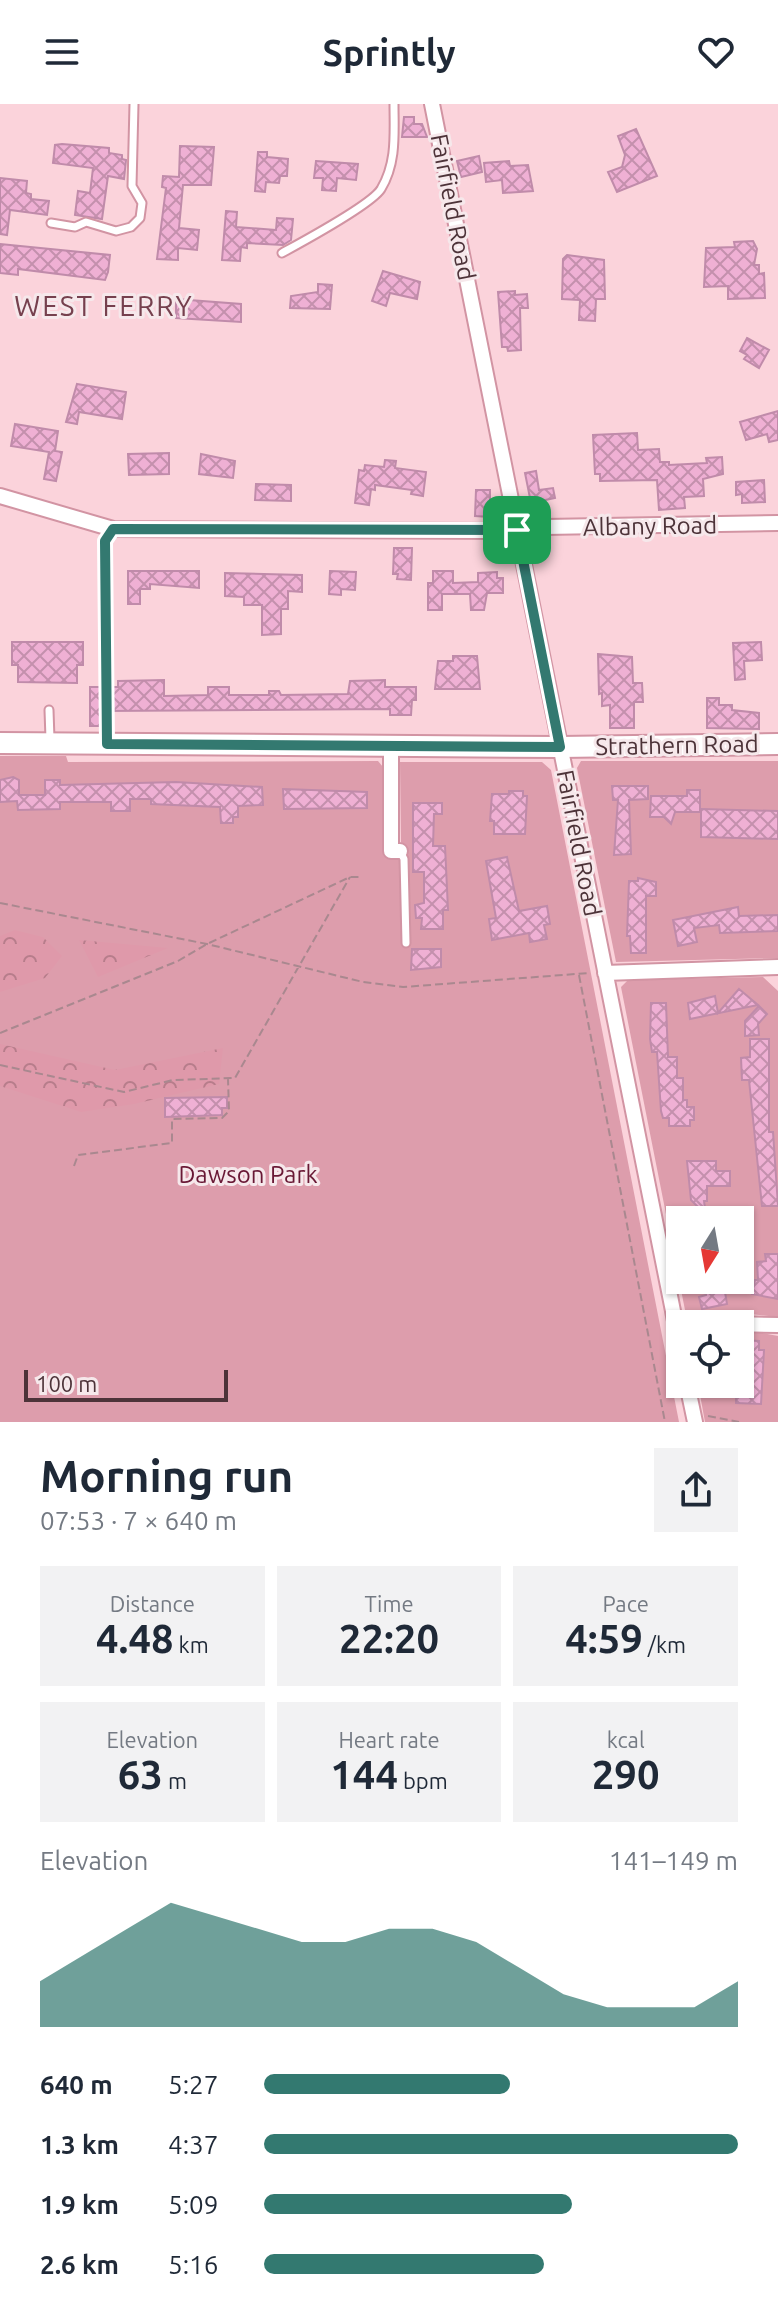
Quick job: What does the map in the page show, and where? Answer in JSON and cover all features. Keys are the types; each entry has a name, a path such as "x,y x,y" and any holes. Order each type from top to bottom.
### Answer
{"street":[{"name":"Fairfield Road","path":"432,104 673,1310"},
{"name":"Albany Road","path":"0,496 113,529 517,530 778,523"},
{"name":"Strathern Road","path":"0,743 391,743 560,747 778,744"},
{"path":"391,743 391,853"},
{"path":"605,973 778,967"},
{"path":"754,1324 778,1325"}],"lane":[{"path":"51,223 75,227 94,223 116,231 131,227 140,218 142,203 132,186 134,104"},
{"path":"282,253 379,193 390,170 395,146 394,104"},
{"path":"49,710 50,743"},
{"path":"391,853 404,859 406,943"}],"path":[{"path":"107,744 105,541 113,529"},
{"path":"0,1033 178,961 207,944 350,877 361,877"},
{"path":"0,1065 124,1092 173,1080 235,1078 350,877"},
{"path":"0,903 207,944 363,982 403,987 605,973"},
{"path":"579,974 665,1422"},
{"path":"74,1166 78,1155 172,1143 172,1119 222,1118 229,1111 228,1078"},
{"path":"694,1417 739,1422"}],"green space":[{"name":"Dawson Park","path":"0,756 66,756 68,762 378,761 383,767 383,838 401,859 401,943 408,931 408,859 401,842 400,762 542,762 551,770 666,1356 666,1398 674,1398 679,1422 0,1422"},
{"path":"581,761 778,761 778,958 616,962 577,768"},
{"path":"15,930 43,937 62,956 45,978 0,992 0,936"},
{"path":"79,940 168,948 98,977"},
{"path":"763,977 778,991 778,1317 754,1314 754,1310 685,1310 682,1294 754,1294 754,1206 666,1206 666,1214 621,987 628,980"},
{"path":"0,1044 115,1070 223,1048 219,1084 134,1104 81,1112 0,1086"},
{"path":"754,1331 778,1336 778,1422 705,1422 701,1398 754,1398"}],"building":[{"path":"404,117 414,117 414,124 422,124 427,137 402,137"},
{"path":"636,129 657,176 617,192 608,172 622,167 625,155 618,136"},
{"path":"55,145 109,148 109,153 122,155 122,159 126,160 124,179 108,176 102,219 75,215 78,191 90,193 93,168 53,163"},
{"path":"180,146 214,147 211,185 183,185 179,228 199,230 197,250 178,248 178,260 157,259 166,188 162,187 163,176 179,177"},
{"path":"258,152 267,152 267,157 288,159 287,176 280,176 279,183 266,182 265,192 255,191"},
{"path":"479,156 482,172 461,177 457,161"},
{"path":"316,161 358,164 356,180 337,178 336,191 322,190 323,178 314,178"},
{"path":"509,161 510,166 528,165 533,191 503,193 502,180 486,182 484,163"},
{"path":"0,178 27,181 26,193 31,194 31,199 49,201 47,215 10,210 7,235 0,234"},
{"path":"226,211 237,212 236,227 276,230 277,218 293,219 291,240 283,245 247,243 247,248 241,247 240,261 222,260"},
{"path":"753,241 757,249 754,265 759,265 759,274 764,273 765,298 728,299 728,286 704,287 706,248 735,247 734,242"},
{"path":"0,244 110,255 108,272 105,280 18,269 18,275 0,273"},
{"path":"567,255 604,260 605,299 596,299 595,321 579,320 580,300 562,299 563,259"},
{"path":"383,271 420,282 417,299 390,293 386,306 372,301"},
{"path":"318,284 332,285 330,309 290,308 291,296 318,292"},
{"path":"515,291 515,295 527,294 528,308 520,308 521,350 508,351 507,347 502,347 498,292"},
{"path":"176,299 241,304 241,322 176,318"},
{"path":"747,338 769,350 759,368 744,359 747,355 740,351"},
{"path":"77,384 126,392 122,419 79,412 77,424 66,422"},
{"path":"778,411 778,440 769,442 767,434 746,440 740,422"},
{"path":"15,424 58,431 55,451 62,452 56,481 44,479 49,452 11,446"},
{"path":"637,433 638,450 659,449 660,462 669,462 669,465 707,463 706,458 722,457 723,474 703,479 704,496 684,497 685,508 659,510 657,480 600,481 600,474 595,474 593,435"},
{"path":"169,453 169,474 129,475 128,454"},
{"path":"201,454 235,461 233,478 199,474"},
{"path":"385,460 396,461 395,468 426,472 423,496 411,494 412,490 375,485 375,490 371,489 369,505 355,503 359,470 364,471 365,465 384,467"},
{"path":"536,471 539,490 553,488 555,498 531,503 525,473"},
{"path":"764,480 765,502 742,503 742,494 736,495 736,482"},
{"path":"256,484 291,485 291,501 255,500"},
{"path":"476,490 490,490 490,517 475,516"},
{"path":"394,548 412,548 411,580 397,579 398,574 393,574"},
{"path":"128,571 199,571 199,588 150,584 150,589 140,589 140,604 128,604"},
{"path":"330,571 356,572 355,590 341,589 341,595 329,594"},
{"path":"433,571 453,571 453,583 478,582 478,573 497,572 497,578 503,578 503,593 487,593 484,610 471,610 470,594 442,594 442,610 428,610 428,583 433,583"},
{"path":"225,573 302,575 302,592 288,591 288,609 281,609 281,634 262,635 262,605 244,605 244,597 225,596"},
{"path":"12,642 83,642 83,665 77,665 77,683 18,682 18,665 12,665"},
{"path":"761,642 762,660 744,661 745,679 735,680 733,643"},
{"path":"598,654 632,657 633,683 642,683 643,702 634,702 634,728 610,728 610,705 602,706 602,693 599,694"},
{"path":"453,656 477,656 480,689 435,689 438,661 453,661"},
{"path":"164,680 164,696 208,695 208,687 229,687 229,695 269,695 269,691 279,691 281,695 348,694 350,681 385,680 385,687 416,687 416,700 412,700 411,715 390,715 390,709 104,711 103,726 90,726 90,687 118,687 118,681"},
{"path":"707,698 719,698 719,705 732,705 732,710 759,713 759,729 707,728"},
{"path":"13,777 19,780 19,795 45,795 45,780 60,780 60,785 176,782 262,787 263,805 238,806 238,817 233,817 233,823 221,823 220,807 151,804 151,799 130,799 130,811 111,811 111,802 60,802 60,809 18,810 17,801 0,802 0,780"},
{"path":"612,786 648,786 648,799 629,800 631,854 614,855 618,800 613,800"},
{"path":"283,789 367,792 367,808 284,809"},
{"path":"687,790 700,790 700,812 675,812 671,824 664,817 650,817 651,796 687,796"},
{"path":"509,791 523,791 523,796 527,796 525,834 494,834 494,821 490,821 492,794 509,794"},
{"path":"413,803 442,803 442,814 434,814 433,846 445,846 448,910 443,910 443,929 421,929 422,918 416,918 415,905 424,903 424,872 413,872"},
{"path":"701,809 778,811 778,839 701,837"},
{"path":"507,857 519,911 547,906 550,924 544,925 547,939 530,942 529,933 492,940 489,919 496,918 486,861"},
{"path":"638,878 656,882 656,896 646,896 646,953 631,953 630,936 627,936 629,881 638,881"},
{"path":"738,907 739,916 778,915 778,931 720,933 719,925 694,928 697,942 678,946 673,920"},
{"path":"412,949 441,949 441,967 411,970"},
{"path":"739,989 758,1005 690,1019 688,1003 715,996 718,1013"},
{"path":"651,1003 666,1003 668,1057 677,1057 677,1078 683,1078 683,1100 687,1100 687,1107 694,1107 694,1120 690,1120 690,1126 669,1126 669,1118 663,1118 657,1052 652,1052 650,1039"},
{"path":"759,1006 767,1014 758,1024 759,1035 745,1036 745,1021"},
{"path":"750,1039 769,1039 769,1132 773,1132 778,1206 762,1206 749,1080 742,1080 741,1058 750,1057"},
{"path":"227,1097 227,1108 222,1108 222,1115 165,1117 165,1098"},
{"path":"687,1161 716,1161 716,1171 730,1171 730,1186 707,1186 705,1206 697,1206 691,1200"},
{"path":"765,1254 778,1254 778,1299 752,1294 755,1280 758,1280 757,1262 766,1261"},
{"path":"725,1294 727,1304 702,1309 699,1297"},
{"path":"754,1341 759,1341 759,1350 764,1350 761,1404 736,1403 736,1398 754,1398"}],"district":[{"name":"WEST FERRY","path":"104,305"}],"route":[{"path":"113,529 517,530 560,747 391,743 107,744 105,541 113,529"}]}
